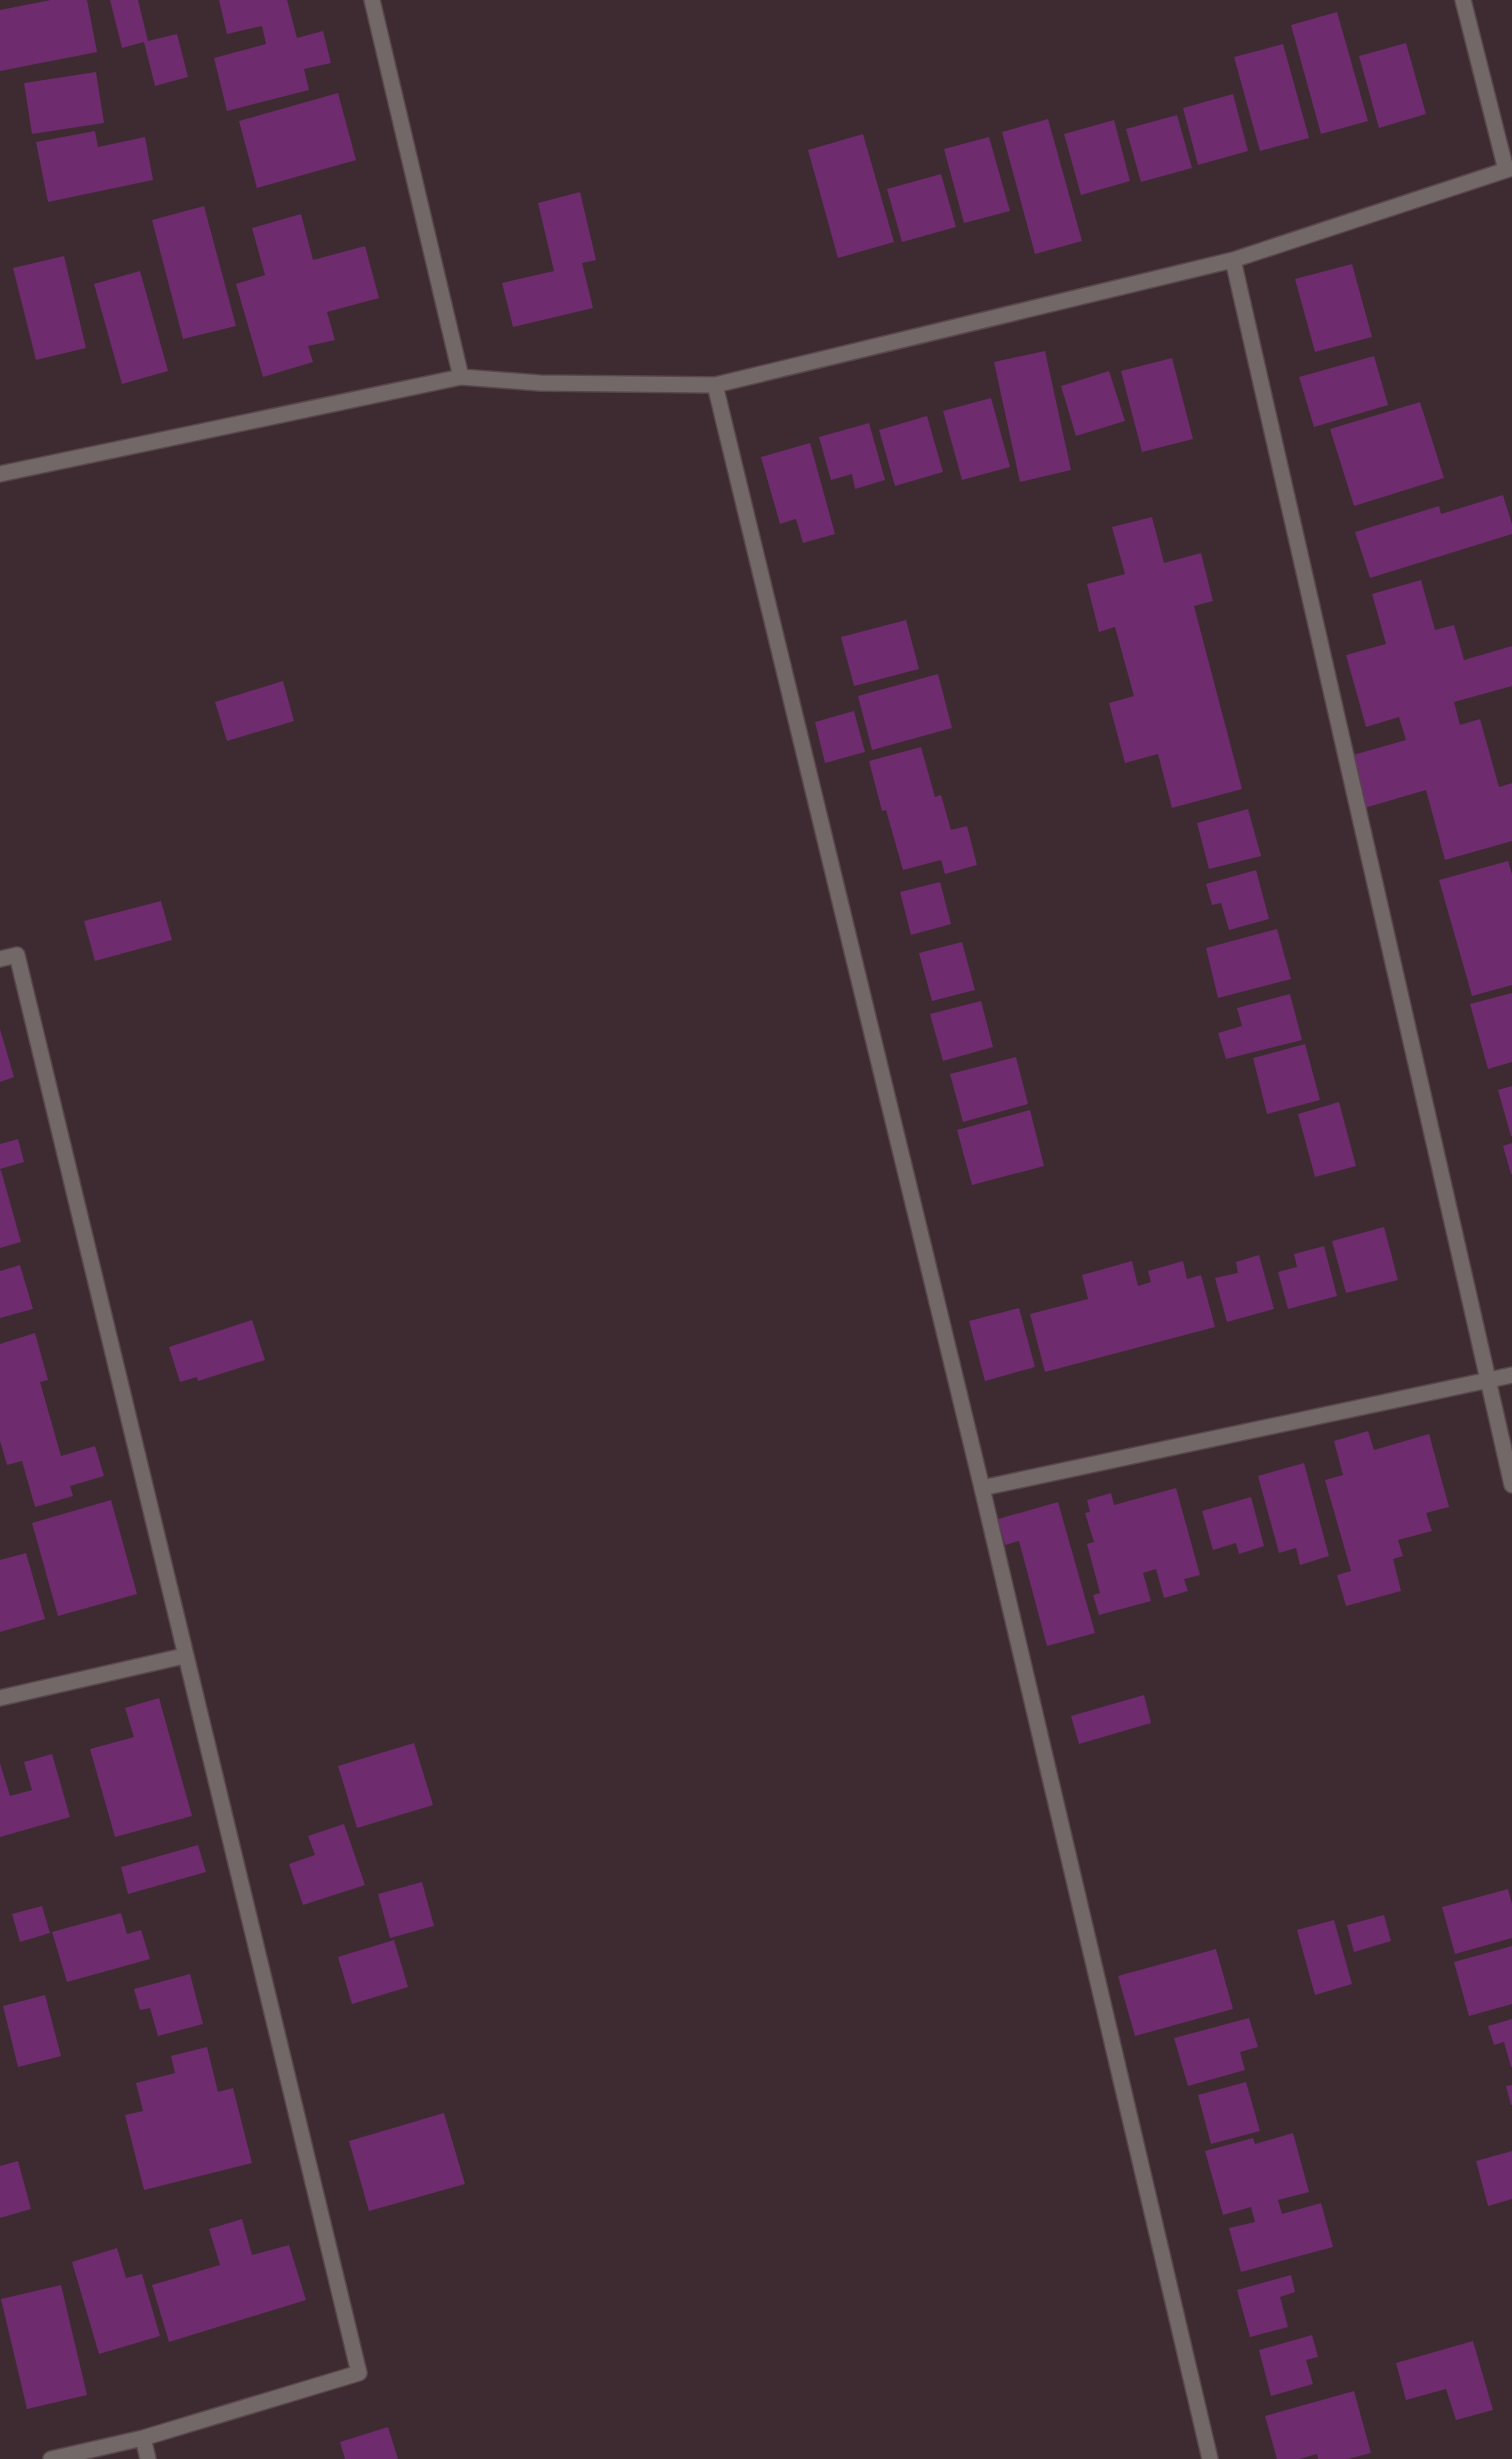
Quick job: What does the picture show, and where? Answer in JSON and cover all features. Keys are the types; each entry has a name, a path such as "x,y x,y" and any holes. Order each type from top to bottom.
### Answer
{"street":[{"path":"372,0 461,376"},
{"path":"0,474 461,376 540,383 716,385 1233,260 1509,169 1463,0"},
{"path":"1233,260 1512,1485"},
{"path":"716,385 982,1488 1210,2459"},
{"path":"0,959 17,955 184,1656 359,2373 143,2438 51,2459"},
{"path":"982,1488 1512,1375"},
{"path":"0,1698 184,1656"},
{"path":"143,2438 148,2459"}],"building":[{"path":"51,0 87,0 97,52 0,71 0,10"},
{"path":"110,0 138,0 148,41 177,34 188,77 155,86 144,42 122,48"},
{"path":"219,0 287,0 297,38 323,31 331,63 304,69 309,90 227,111 214,58 266,44 262,26 227,34"},
{"path":"1337,12 1368,121 1321,134 1291,25"},
{"path":"1406,43 1426,114 1379,128 1359,56"},
{"path":"1283,44 1309,138 1260,151 1234,57"},
{"path":"96,72 104,123 32,134 24,83"},
{"path":"338,93 356,160 257,188 239,121"},
{"path":"1233,94 1248,151 1198,165 1183,108"},
{"path":"1177,115 1192,168 1141,182 1126,129"},
{"path":"1048,119 1082,241 1035,254 1002,132"},
{"path":"1114,120 1130,181 1081,195 1064,134"},
{"path":"95,131 98,147 145,137 153,180 48,202 36,142"},
{"path":"863,134 894,242 838,258 808,150"},
{"path":"989,137 1010,211 964,223 944,149"},
{"path":"941,174 956,227 902,242 887,189"},
{"path":"580,192 596,260 582,263 593,308 513,327 502,283 554,271 538,203"},
{"path":"204,206 236,326 183,339 152,220"},
{"path":"301,214 313,260 365,246 379,298 327,312 335,340 308,346 313,362 263,377 236,284 265,275 252,228"},
{"path":"64,256 86,348 36,360 13,268"},
{"path":"1352,264 1372,337 1315,352 1295,279"},
{"path":"140,271 168,371 122,384 94,284"},
{"path":"1045,351 1071,470 1020,482 994,362"},
{"path":"1374,356 1388,405 1314,427 1299,377"},
{"path":"1172,358 1193,439 1142,452 1121,371"},
{"path":"1109,371 1125,421 1076,436 1061,386"},
{"path":"991,398 1010,467 962,480 943,411"},
{"path":"1420,402 1444,478 1354,506 1330,429"},
{"path":"927,416 943,472 895,486 879,430"},
{"path":"869,423 885,480 855,489 852,474 831,480 819,437"},
{"path":"810,443 835,534 803,543 796,519 780,524 761,457"},
{"path":"1503,495 1512,524 1512,534 1370,578 1355,532 1439,506 1441,514"},
{"path":"1152,517 1164,563 1201,553 1213,601 1194,606 1242,789 1172,808 1158,754 1125,763 1109,703 1134,696 1115,627 1099,632 1087,584 1125,574 1112,527"},
{"path":"1421,580 1435,630 1454,625 1464,660 1512,646 1512,686 1454,702 1460,725 1480,719 1499,787 1512,783 1512,841 1445,860 1426,790 1361,809 1346,757 1406,740 1399,717 1366,727 1346,655 1386,644 1372,594"},
{"path":"906,620 919,669 854,686 841,637"},
{"path":"938,674 952,728 872,750 858,696"},
{"path":"283,681 294,721 227,741 215,702"},
{"path":"854,711 865,752 825,763 815,722"},
{"path":"921,747 935,797 941,795 951,830 967,826 977,865 945,874 941,860 903,870 886,810 882,811 869,761"},
{"path":"1248,809 1261,856 1209,869 1197,823"},
{"path":"1508,861 1512,874 1512,985 1472,996 1439,880"},
{"path":"1256,870 1269,919 1229,930 1221,903 1212,905 1206,884"},
{"path":"940,882 951,924 911,935 900,892"},
{"path":"161,901 172,940 95,961 84,921"},
{"path":"1277,929 1291,979 1218,998 1206,948"},
{"path":"962,942 975,990 932,1001 919,953"},
{"path":"1512,993 1512,1062 1488,1069 1470,1004"},
{"path":"1290,994 1302,1040 1226,1059 1218,1033 1242,1026 1237,1008"},
{"path":"981,1001 993,1047 943,1061 930,1014"},
{"path":"0,1029 14,1077 0,1082"},
{"path":"1305,1044 1320,1100 1267,1114 1253,1058"},
{"path":"1016,1057 1028,1104 963,1122 950,1074"},
{"path":"1512,1086 1512,1136 1511,1136 1498,1090"},
{"path":"1339,1102 1356,1166 1315,1177 1298,1114"},
{"path":"1030,1110 1044,1166 972,1185 957,1130"},
{"path":"18,1139 24,1162 0,1169 0,1144"},
{"path":"1512,1143 1512,1174 1511,1174 1503,1146"},
{"path":"0,1171 21,1242 0,1248"},
{"path":"1384,1227 1398,1280 1346,1293 1332,1241"},
{"path":"1324,1246 1337,1296 1288,1309 1278,1272 1297,1267 1294,1254"},
{"path":"1259,1255 1274,1309 1227,1322 1215,1278 1238,1273 1236,1262"},
{"path":"1132,1261 1138,1286 1151,1282 1148,1271 1183,1261 1187,1279 1201,1275 1215,1327 1045,1372 1030,1314 1088,1299 1082,1275"},
{"path":"20,1265 33,1309 0,1318 0,1271"},
{"path":"1019,1308 1035,1367 985,1381 969,1321"},
{"path":"252,1320 265,1360 198,1381 197,1377 180,1382 169,1347"},
{"path":"35,1333 48,1380 40,1382 61,1456 95,1446 104,1476 70,1486 73,1496 35,1507 22,1461 7,1465 0,1441 0,1344"},
{"path":"1368,1431 1374,1450 1429,1434 1449,1507 1426,1513 1432,1531 1398,1540 1403,1556 1393,1559 1401,1591 1346,1606 1337,1575 1351,1571 1325,1480 1343,1475 1334,1441"},
{"path":"1304,1463 1329,1556 1300,1565 1296,1548 1279,1553 1258,1476"},
{"path":"1176,1488 1200,1575 1184,1579 1188,1591 1164,1598 1156,1569 1143,1573 1151,1601 1099,1615 1093,1595 1100,1593 1087,1544 1094,1542 1085,1513 1090,1512 1087,1500 1111,1493 1114,1505"},
{"path":"1251,1497 1264,1546 1239,1554 1236,1543 1213,1550 1202,1511"},
{"path":"111,1500 137,1594 58,1616 32,1523"},
{"path":"1058,1502 1095,1633 1047,1646 1019,1541 1005,1545 998,1519"},
{"path":"26,1553 45,1619 0,1632 0,1560"},
{"path":"1144,1695 1151,1723 1079,1744 1071,1716"},
{"path":"159,1698 192,1816 115,1837 90,1749 134,1737 125,1708"},
{"path":"414,1743 433,1805 357,1828 338,1766"},
{"path":"52,1754 70,1817 0,1837 0,1763 10,1796 32,1790 24,1762"},
{"path":"344,1824 365,1885 303,1905 289,1864 315,1855 308,1836"},
{"path":"198,1845 206,1872 128,1894 121,1867"},
{"path":"422,1882 434,1926 390,1938 378,1894"},
{"path":"1508,1889 1512,1904 1512,1938 1455,1954 1442,1907"},
{"path":"42,1906 50,1933 20,1942 12,1914"},
{"path":"121,1913 127,1934 141,1930 150,1959 67,1982 52,1932"},
{"path":"1384,1915 1391,1941 1354,1952 1347,1925"},
{"path":"1334,1920 1352,1984 1315,1995 1297,1930"},
{"path":"394,1940 408,1987 352,2004 338,1957"},
{"path":"1512,1946 1512,2004 1469,2016 1454,1962"},
{"path":"1216,1949 1233,2009 1135,2036 1118,1976"},
{"path":"190,1974 203,2024 158,2036 150,2008 140,2010 134,1989"},
{"path":"45,1995 61,2056 18,2067 3,2006"},
{"path":"1249,2018 1258,2047 1240,2052 1245,2070 1188,2086 1174,2038"},
{"path":"1512,2019 1511,2067 1504,2042 1494,2045 1488,2026"},
{"path":"207,2047 218,2092 233,2088 252,2163 144,2190 125,2115 143,2111 136,2083 175,2073 171,2056"},
{"path":"1246,2082 1260,2131 1211,2144 1198,2095"},
{"path":"1512,2085 1512,2105 1511,2105 1506,2086"},
{"path":"444,2113 465,2184 369,2211 349,2141"},
{"path":"1293,2133 1309,2192 1278,2200 1282,2214 1321,2203 1333,2247 1241,2272 1229,2228 1255,2222 1251,2207 1223,2215 1205,2151 1253,2138 1255,2144"},
{"path":"1512,2151 1512,2199 1488,2206 1476,2161"},
{"path":"18,2161 31,2209 0,2218 0,2166"},
{"path":"242,2219 252,2255 289,2245 306,2300 169,2342 152,2285 220,2265 209,2229"},
{"path":"117,2248 126,2278 142,2274 160,2336 99,2354 72,2262"},
{"path":"1291,2275 1295,2292 1280,2297 1288,2327 1250,2337 1237,2290"},
{"path":"61,2285 87,2395 27,2409 1,2299"},
{"path":"1312,2335 1318,2357 1306,2360 1313,2384 1271,2396 1259,2350"},
{"path":"1473,2341 1493,2410 1456,2420 1446,2389 1406,2400 1396,2363"},
{"path":"1354,2391 1371,2453 1348,2459 1318,2459 1317,2454 1299,2459 1277,2459 1265,2416"},
{"path":"388,2427 398,2459 345,2459 340,2442"}]}
